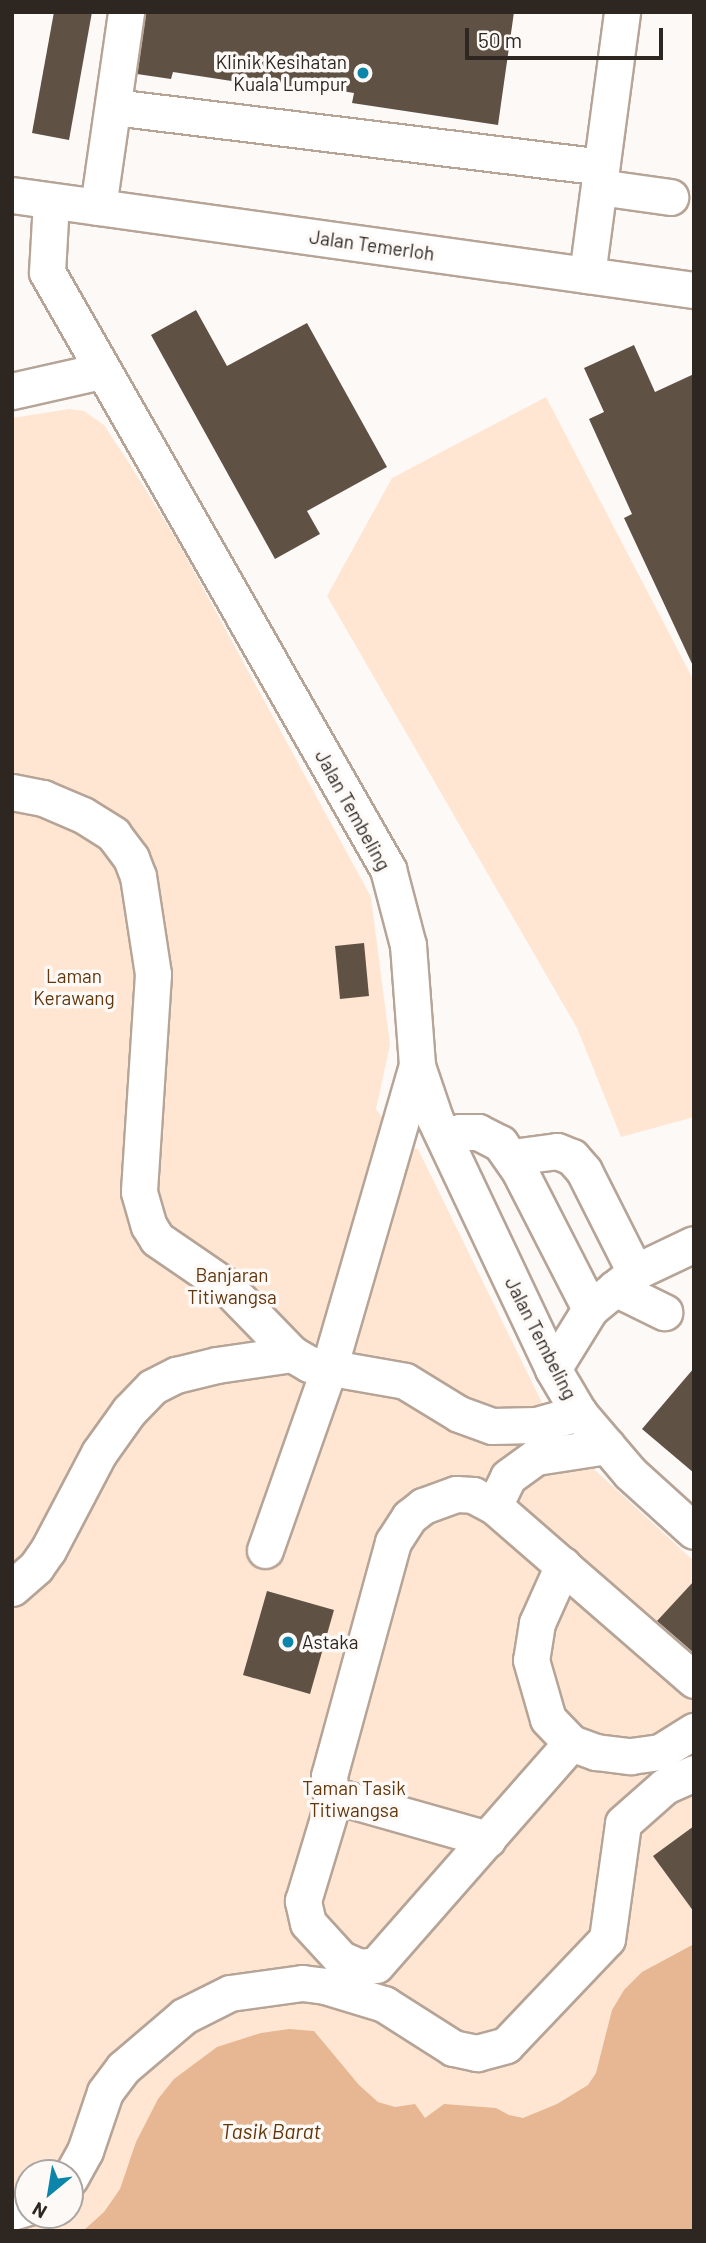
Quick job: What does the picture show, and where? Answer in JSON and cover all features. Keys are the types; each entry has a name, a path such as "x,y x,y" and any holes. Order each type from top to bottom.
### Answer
{"street":[{"path":"98,207 126,12"},
{"path":"587,275 622,12"},
{"path":"114,107 600,177 670,197"},
{"name":"Jalan Temerloh","path":"12,195 694,290"},
{"name":"Jalan Tembeling","path":"51,201 47,272 101,371 388,869 408,946 417,1066 446,1140 553,1369 579,1413 629,1473 694,1531"},
{"path":"12,391 101,371"},
{"path":"12,792 43,798 83,815 113,834 131,858 147,920 153,974 139,1169 142,1209 157,1239 227,1287 292,1354 309,1364 405,1381 459,1413 492,1426 536,1425 579,1413"},
{"path":"265,1550 330,1368 417,1066"},
{"path":"446,1140 460,1132 478,1132 500,1143 613,1290 664,1312"},
{"path":"512,1157 557,1151 572,1157 584,1171 613,1290"},
{"path":"553,1369 613,1290 694,1244"},
{"path":"12,1588 36,1567 48,1550 99,1453 129,1411 152,1387 176,1375 217,1364 292,1354"},
{"path":"494,1506 508,1477 536,1457 607,1446"},
{"path":"571,1743 383,1960 369,1967 352,1965 341,1959 308,1923 303,1912 305,1890 332,1795 328,1776 393,1542 401,1527 423,1506 456,1494 473,1495 494,1506 694,1681"},
{"path":"563,1565 537,1623 531,1660 548,1719 571,1743 596,1752 631,1756 660,1752 694,1731"},
{"path":"81,2159 105,2092 123,2068 184,2016 230,1993 302,1983 325,1986 384,2004 439,2041 465,2051 488,2052 515,2040 607,1939 622,1823 665,1786 694,1773"},
{"path":"332,1795 488,1839"}],"green space":[{"path":"546,397 694,681 694,1117 621,1137 577,1028 327,596 392,478"},
{"name":"Taman Tasik Titiwangsa","path":"69,409 84,411 104,425 178,542 371,897 390,1045 376,1109 404,1148 418,1149 551,1421 573,1450 694,1561 694,2231 12,2231 12,418"}],"water":[{"name":"Tasik Barat","path":"694,1944 694,2231 83,2231 104,2212 120,2189 136,2142 158,2099 174,2079 217,2047 261,2033 289,2029 314,2031 359,2085 378,2102 395,2107 415,2104 425,2118 444,2104 496,2108 523,2118 557,2104 588,2085 596,2073 612,2010 624,1990 642,1972"}],"building":[{"path":"54,12 92,12 69,140 32,133"},
{"path":"146,12 514,12 498,125 352,103 354,93 298,84 297,91 173,72 171,79 137,74"},
{"path":"196,310 227,366 307,323 387,467 307,511 320,534 275,559 151,335"},
{"path":"634,345 655,392 694,374 694,668 624,518 632,514 589,419 604,412 584,368"},
{"path":"364,943 369,996 340,999 335,946"},
{"path":"694,1368 694,1473 642,1429"},
{"path":"694,1581 694,1653 657,1621"},
{"name":"Astaka","path":"267,1591 334,1610 310,1694 243,1675"},
{"path":"694,1826 694,1912 653,1856"}],"place":[{"name":"Klinik Kesihatan Kuala Lumpur","path":"363,73"},
{"name":"Astaka","path":"288,1642"}],"park label":[{"name":"Laman Kerawang","path":"74,987"},
{"name":"Banjaran Titiwangsa","path":"232,1286"}]}
